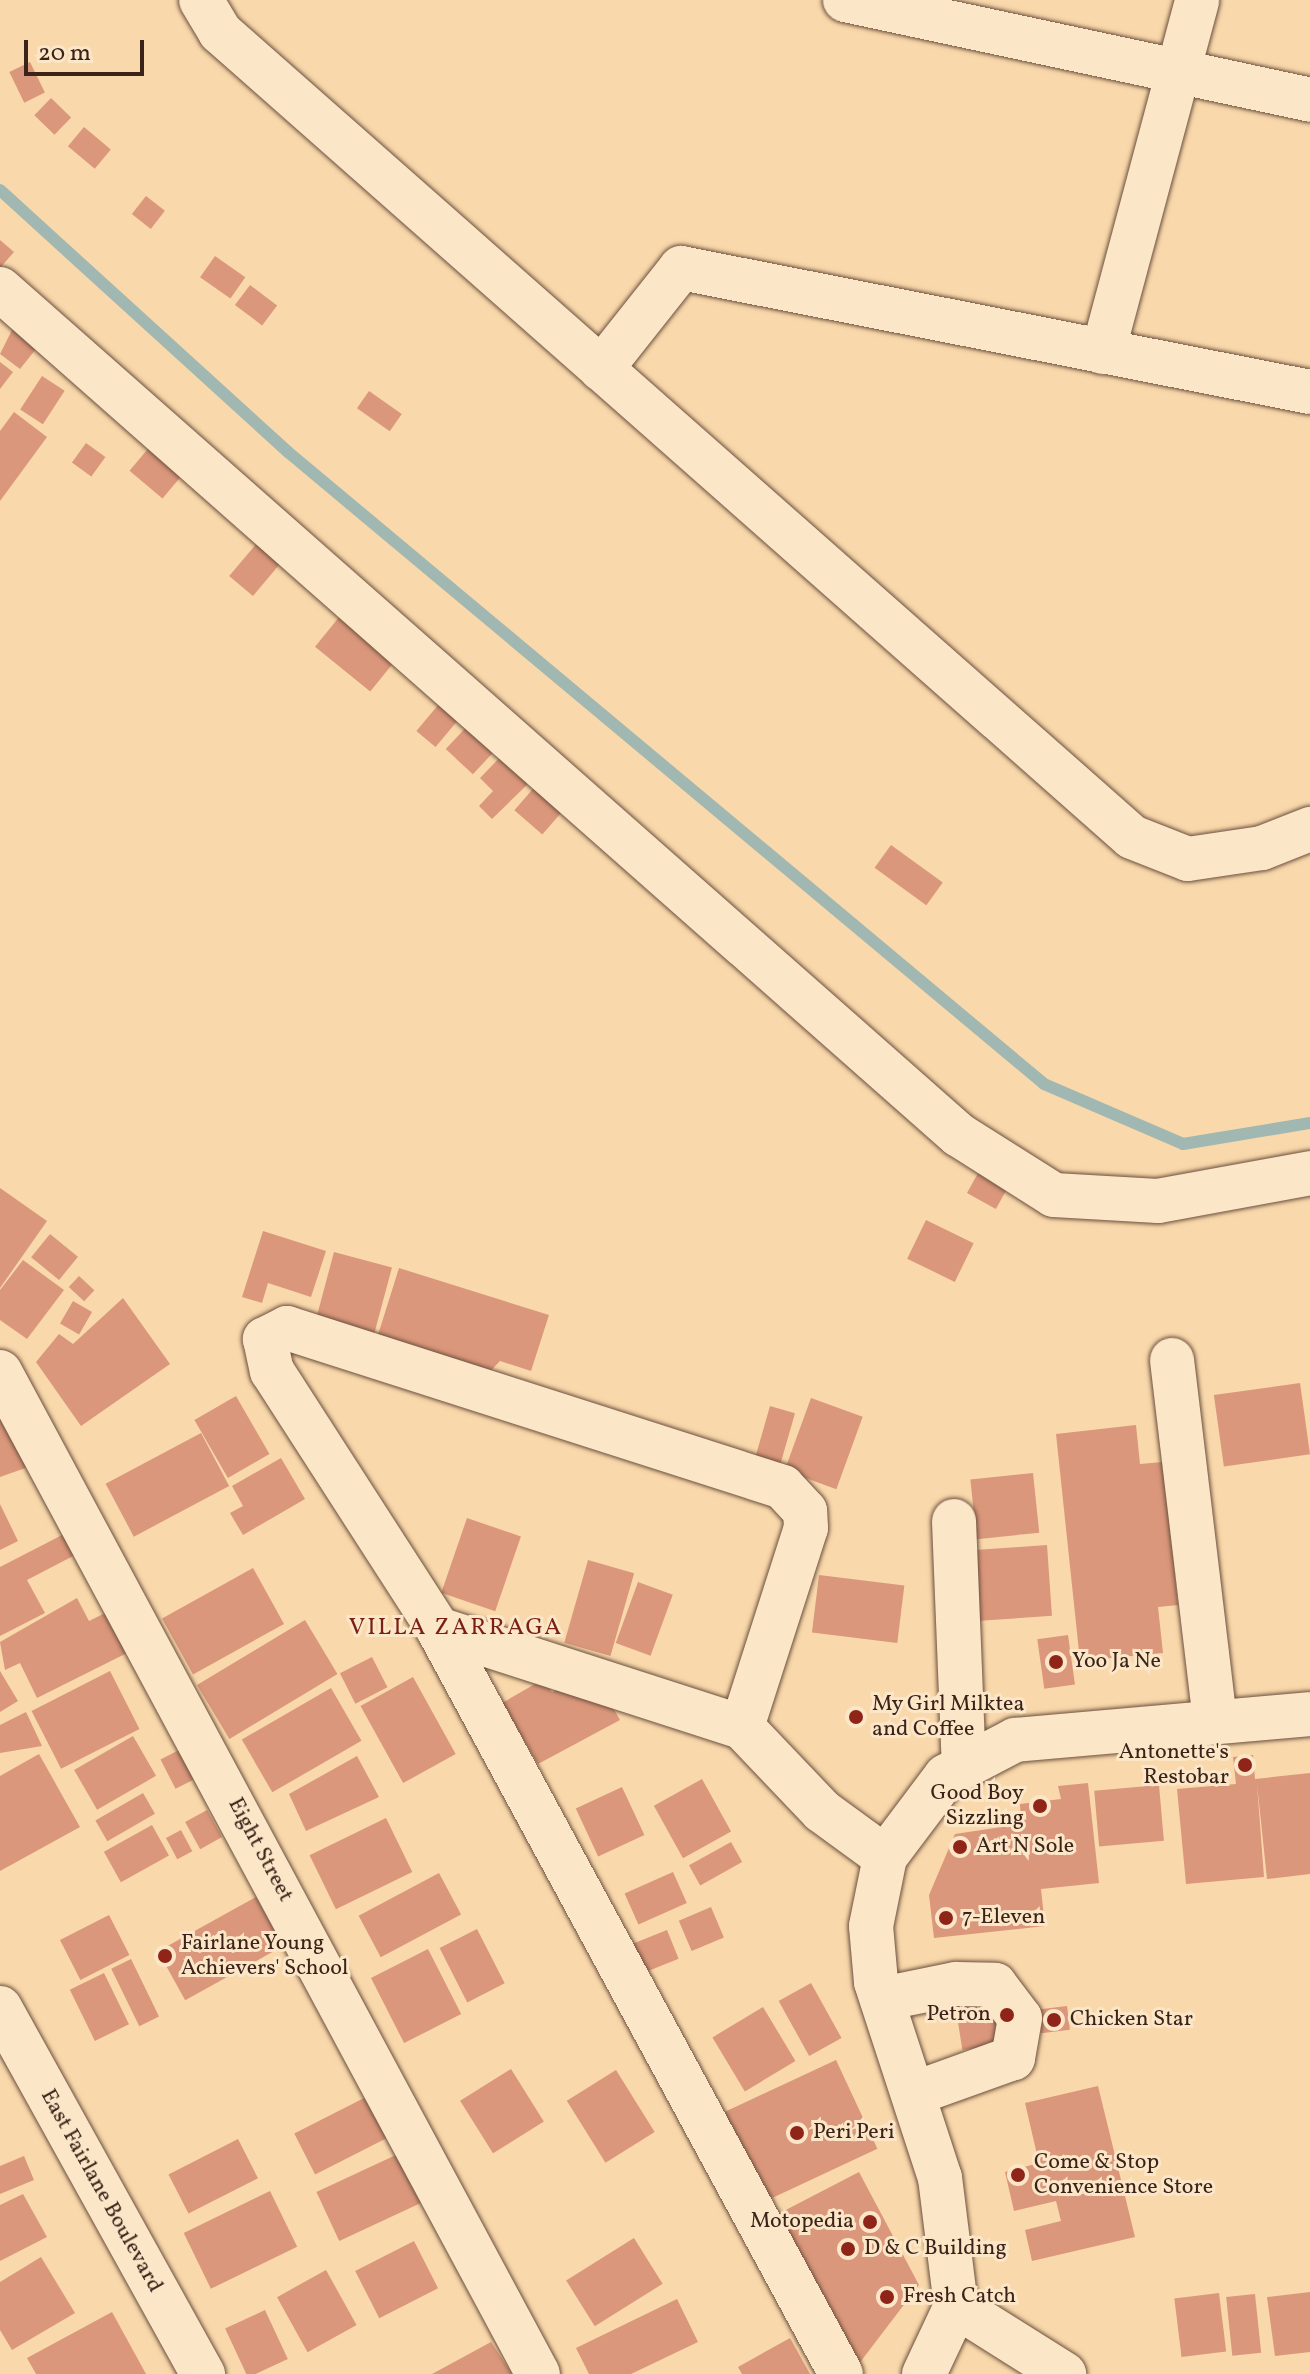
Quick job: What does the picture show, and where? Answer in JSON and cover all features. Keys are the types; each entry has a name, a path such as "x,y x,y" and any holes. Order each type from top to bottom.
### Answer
{"street":[{"path":"201,0 220,32 1132,837 1188,859 1262,848 1310,829"},
{"path":"845,0 1310,100"},
{"path":"1103,352 1182,71 1197,0"},
{"path":"601,369 681,268 1310,392"},
{"path":"0,289 959,1135 1054,1195 1158,1201 1310,1173"},
{"path":"742,1727 806,1528 805,1511 783,1487 287,1328 265,1339 272,1371 438,1629 841,2374"},
{"path":"1172,1360 1215,1720"},
{"name":"Eight Street","path":"0,1372 538,2374"},
{"path":"954,1521 964,1766"},
{"path":"438,1629 742,1727 822,1811 885,1857"},
{"path":"924,2374 956,2306 940,2178 882,1999 871,1926 885,1857 946,1776 1015,1740 1310,1714"},
{"path":"882,1999 956,1984 995,1985 1020,2018 1013,2058 913,2094"},
{"name":"East Fairlane Boulevard","path":"0,2008 203,2374"},
{"path":"956,2306 1064,2374"}],"building":[{"path":"30,62 45,93 24,103 9,72"},
{"path":"51,98 71,117 54,135 34,115"},
{"path":"84,127 111,149 95,169 68,146"},
{"path":"146,196 165,211 151,229 132,214"},
{"path":"0,240 14,252 0,268"},
{"path":"215,256 245,277 230,299 200,277"},
{"path":"250,285 277,305 262,325 235,305"},
{"path":"15,324 40,344 20,369 0,354"},
{"path":"0,362 13,372 0,389"},
{"path":"42,376 65,391 43,424 20,410"},
{"path":"369,391 402,414 390,431 357,408"},
{"path":"14,412 47,437 0,501 0,431"},
{"path":"86,443 105,457 91,477 72,462"},
{"path":"152,444 185,472 162,498 130,471"},
{"path":"262,537 286,557 253,596 229,576"},
{"path":"344,611 399,656 370,691 315,647"},
{"path":"444,698 463,714 436,747 416,731"},
{"path":"471,722 498,747 473,774 446,749"},
{"path":"507,750 535,777 492,819 479,806 493,791 480,778"},
{"path":"538,783 566,807 542,834 514,810"},
{"path":"891,845 943,883 926,905 875,868"},
{"path":"982,1166 1011,1182 996,1209 967,1193"},
{"path":"0,1188 47,1221 0,1288"},
{"path":"926,1220 974,1243 955,1282 907,1259"},
{"path":"263,1231 326,1251 311,1297 268,1283 262,1303 242,1297"},
{"path":"50,1234 78,1257 59,1280 31,1257"},
{"path":"334,1252 392,1268 374,1334 316,1319"},
{"path":"23,1260 64,1290 27,1339 0,1320 0,1290"},
{"path":"399,1268 549,1315 531,1371 500,1361 480,1382 377,1338"},
{"path":"79,1276 94,1290 84,1301 69,1287"},
{"path":"123,1298 170,1364 81,1426 36,1362 59,1334 73,1344"},
{"path":"73,1301 92,1312 79,1335 60,1324"},
{"path":"1300,1383 1310,1454 1224,1466 1214,1395"},
{"path":"236,1396 270,1454 228,1478 194,1420"},
{"path":"811,1398 863,1417 836,1489 785,1470"},
{"path":"770,1406 795,1413 779,1469 754,1462"},
{"path":"0,1415 31,1466 0,1477"},
{"path":"1136,1425 1140,1464 1163,1462 1178,1605 1158,1607 1163,1653 1080,1661 1056,1434"},
{"path":"201,1433 229,1486 134,1537 106,1484"},
{"path":"281,1458 305,1499 243,1535 230,1513 243,1506 232,1486"},
{"path":"1033,1473 1039,1533 977,1539 970,1480"},
{"path":"0,1504 18,1541 0,1550"},
{"path":"467,1518 521,1537 495,1611 441,1593"},
{"path":"66,1533 77,1554 27,1580 45,1613 0,1636 0,1567"},
{"path":"1047,1545 1052,1616 969,1622 964,1551"},
{"path":"588,1560 634,1573 610,1656 564,1643"},
{"path":"253,1568 284,1624 193,1674 162,1618"},
{"path":"819,1575 904,1585 897,1643 812,1633"},
{"path":"638,1582 673,1595 651,1656 616,1643"},
{"path":"77,1598 89,1621 105,1613 141,1646 37,1698 20,1663 5,1670 0,1642"},
{"path":"305,1620 337,1674 229,1739 197,1685"},
{"name":"Yoo Ja Ne","path":"1068,1635 1075,1685 1044,1689 1037,1639"},
{"path":"372,1657 387,1687 355,1704 340,1673"},
{"path":"0,1671 18,1701 0,1712"},
{"path":"110,1671 140,1729 61,1769 32,1711"},
{"path":"413,1677 456,1754 403,1783 361,1706"},
{"path":"542,1680 552,1692 570,1685 605,1693 620,1720 538,1764 502,1703"},
{"path":"331,1688 362,1741 272,1792 242,1740"},
{"path":"26,1712 42,1746 0,1753 0,1725"},
{"path":"133,1736 156,1776 97,1810 74,1770"},
{"path":"181,1749 196,1778 175,1789 161,1759"},
{"path":"39,1754 80,1827 0,1871 0,1776"},
{"path":"1253,1755 1255,1779 1310,1773 1310,1874 1267,1879 1257,1784 1264,1877 1186,1884 1177,1789 1236,1784 1233,1757"},
{"path":"357,1756 379,1797 306,1831 289,1794"},
{"path":"702,1779 731,1831 683,1858 654,1806"},
{"path":"1088,1783 1099,1883 1041,1889 1045,1926 934,1938 929,1895 955,1834 1021,1824 1020,1804 1061,1799 1058,1786"},
{"path":"1159,1785 1164,1841 1099,1846 1094,1791"},
{"path":"622,1787 644,1835 598,1857 576,1809"},
{"path":"143,1793 155,1814 107,1841 95,1820"},
{"path":"207,1810 222,1837 200,1849 185,1822"},
{"path":"386,1818 412,1872 336,1909 310,1855"},
{"path":"152,1825 169,1856 121,1882 104,1852"},
{"path":"181,1830 192,1851 177,1859 166,1838"},
{"path":"731,1842 742,1862 700,1885 689,1865"},
{"path":"673,1872 687,1903 638,1925 625,1894"},
{"path":"439,1873 461,1914 381,1957 359,1916"},
{"path":"256,1897 283,1946 185,2000 158,1951"},
{"path":"711,1907 724,1937 692,1951 679,1921"},
{"path":"109,1915 129,1955 80,1980 60,1940"},
{"path":"477,1929 505,1983 467,2002 440,1948"},
{"path":"667,1930 679,1959 642,1973 631,1945"},
{"path":"428,1949 461,2014 404,2043 371,1978"},
{"path":"131,1959 159,2017 139,2026 111,1969"},
{"path":"104,1973 129,2024 95,2041 70,1990"},
{"path":"811,1983 842,2038 809,2056 779,2001"},
{"path":"997,2000 1004,2043 962,2050 956,2007"},
{"name":"Chicken Star","path":"1067,2006 1070,2030 1041,2033 1038,2010"},
{"path":"763,2007 795,2061 745,2091 712,2037"},
{"name":"Peri Peri","path":"836,2060 877,2149 757,2205 715,2116"},
{"path":"511,2069 544,2122 493,2153 460,2101"},
{"path":"616,2070 655,2132 605,2163 567,2101"},
{"path":"1098,2086 1135,2237 1032,2261 1025,2230 1061,2221 1056,2201 1014,2211 1005,2172 1039,2163 1025,2103"},
{"path":"370,2095 391,2136 315,2175 294,2134"},
{"path":"238,2139 258,2178 188,2214 169,2174"},
{"path":"398,2154 421,2203 339,2241 316,2192"},
{"path":"24,2156 34,2180 0,2194 0,2166"},
{"name":"D & C Building","path":"859,2172 919,2285 858,2365 778,2214"},
{"path":"270,2191 297,2247 211,2289 184,2233"},
{"path":"23,2194 47,2237 0,2261 0,2205"},
{"path":"634,2238 663,2284 595,2326 566,2280"},
{"path":"414,2241 438,2288 379,2318 355,2271"},
{"path":"41,2257 75,2313 12,2350 0,2330 0,2282"},
{"path":"326,2270 357,2325 308,2352 277,2297"},
{"path":"1310,2292 1310,2352 1275,2356 1267,2297"},
{"path":"1219,2293 1226,2352 1182,2357 1174,2298"},
{"path":"1255,2294 1261,2353 1232,2356 1226,2297"},
{"path":"677,2299 698,2342 631,2374 589,2374 576,2348"},
{"path":"265,2310 288,2359 256,2374 246,2374 225,2329"},
{"path":"112,2312 146,2374 36,2374 27,2358"},
{"path":"790,2338 810,2374 742,2374 738,2367"},
{"path":"491,2342 512,2374 432,2374"}],"waterway":[{"path":"0,190 288,452 1044,1084 1183,1144 1310,1123"}],"place":[{"name":"Yoo Ja Ne","path":"1056,1662"},
{"name":"My Girl Milktea and Coffee","path":"856,1717"},
{"name":"Antonette's Restobar","path":"1245,1765"},
{"name":"Good Boy Sizzling","path":"1040,1806"},
{"name":"Art N Sole","path":"960,1847"},
{"name":"7-Eleven","path":"946,1918"},
{"name":"Fairlane Young Achievers' School","path":"165,1956"},
{"name":"Petron","path":"1007,2015"},
{"name":"Chicken Star","path":"1054,2020"},
{"name":"Peri Peri","path":"797,2133"},
{"name":"Come & Stop Convenience Store","path":"1018,2175"},
{"name":"Motopedia","path":"870,2222"},
{"name":"D & C Building","path":"848,2249"},
{"name":"Fresh Catch","path":"887,2297"}],"district":[{"name":"VILLA ZARRAGA","path":"456,1629"}]}
